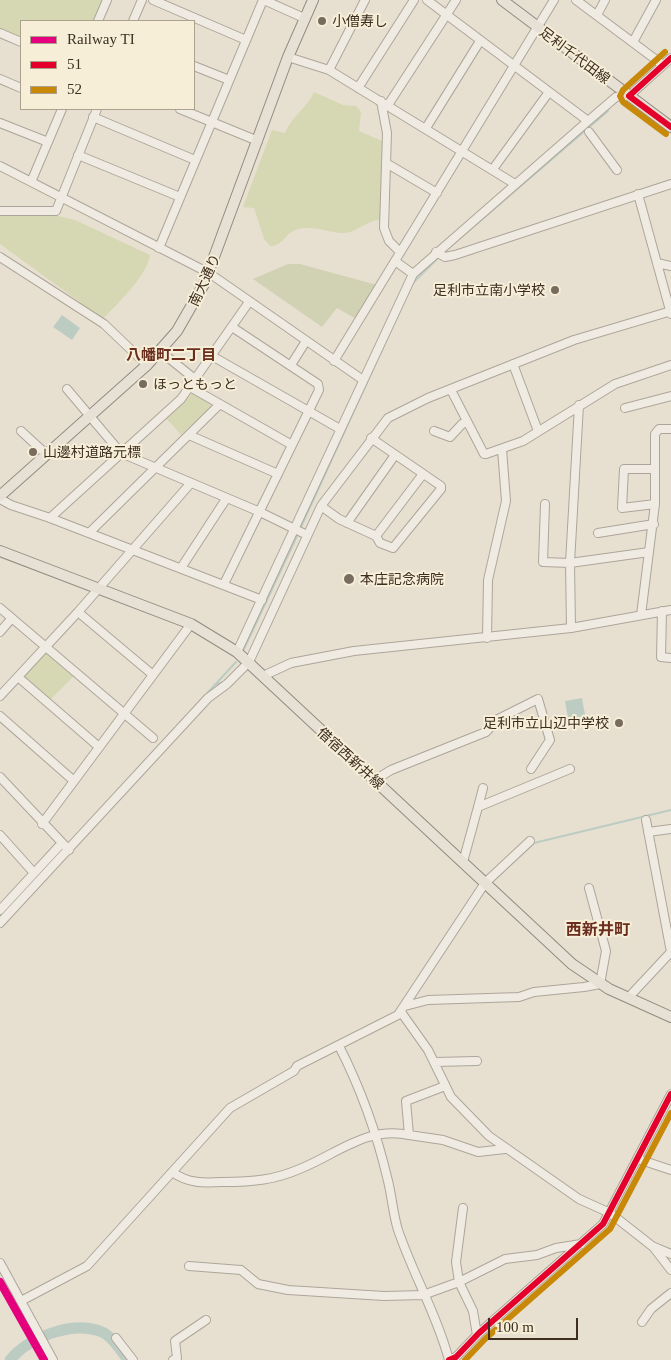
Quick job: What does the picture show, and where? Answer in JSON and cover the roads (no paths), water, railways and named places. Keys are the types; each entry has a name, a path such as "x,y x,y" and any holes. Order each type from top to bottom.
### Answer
{"main road":[{"name":"南大通り","path":"0,497 147,365 186,316 209,274 288,57 313,0"},
{"name":"足利千代田線","path":"502,0 671,128"},
{"name":"借宿西新井線","path":"1,553 191,624 237,652 572,964 600,984 671,1017"}],"street":[{"path":"98,20 107,0"},
{"path":"133,20 142,0"},
{"path":"153,0 246,40"},
{"path":"159,248 263,0 304,18"},
{"path":"329,70 365,0"},
{"path":"358,88 414,0"},
{"path":"427,0 514,67 588,120"},
{"path":"400,252 389,241 384,228 387,133 384,103 456,0"},
{"path":"334,361 539,28 554,0"},
{"path":"576,0 663,65"},
{"path":"597,15 605,0"},
{"path":"633,42 656,0"},
{"path":"0,34 20,42"},
{"path":"426,128 480,41"},
{"path":"288,57 329,70 515,184"},
{"path":"237,652 413,274 588,120 616,97 629,96 671,58"},
{"path":"195,66 229,80"},
{"path":"0,79 20,88"},
{"path":"493,169 549,92"},
{"path":"31,182 62,110"},
{"path":"0,211 54,212 97,110"},
{"path":"182,110 258,141"},
{"path":"93,118 196,160"},
{"path":"0,123 48,142"},
{"path":"589,132 617,170"},
{"path":"78,155 180,197"},
{"path":"386,163 437,193"},
{"path":"0,166 209,274 363,380"},
{"path":"436,252 445,257 671,184"},
{"path":"0,923 208,698 228,684 248,662 320,506 380,425 394,414 428,398 512,364 574,340 671,312 638,194"},
{"path":"0,257 104,324 147,365"},
{"path":"395,261 413,274"},
{"path":"657,263 671,266"},
{"path":"50,518 181,399 249,302"},
{"path":"224,584 319,386 291,365 232,327"},
{"path":"291,365 306,341"},
{"path":"160,351 196,380"},
{"path":"212,356 340,429"},
{"path":"512,364 538,431"},
{"path":"451,390 484,454 523,441 615,384 671,365"},
{"path":"190,387 292,445"},
{"path":"67,390 121,453 190,484 260,512 307,535"},
{"path":"626,408 671,396"},
{"path":"90,533 220,404"},
{"path":"571,628 570,563 579,405"},
{"path":"434,431 450,436 467,422"},
{"path":"641,615 654,524 655,432 659,429 671,429"},
{"path":"22,431 46,454"},
{"path":"189,435 278,474"},
{"path":"320,506 347,523 376,536 380,543 396,547 401,538 442,489 441,486 371,438"},
{"path":"487,638 488,580 506,501 502,449"},
{"path":"347,523 395,455"},
{"path":"655,469 624,469 622,508 655,504"},
{"path":"376,536 423,474"},
{"path":"0,696 78,612 190,484"},
{"path":"0,497 11,505 90,533 262,600"},
{"path":"181,568 226,499"},
{"path":"545,504 543,562 570,563 649,552"},
{"path":"598,533 654,524"},
{"path":"0,608 153,738"},
{"path":"263,676 292,663 354,651 402,644 487,638 571,628 671,610"},
{"path":"78,612 152,675"},
{"path":"662,612 661,657 671,658"},
{"path":"0,632 12,618"},
{"path":"42,824 191,624"},
{"path":"18,677 99,747"},
{"path":"375,780 391,770 486,732 498,719 538,699 550,740 531,769"},
{"path":"0,716 74,781"},
{"path":"478,807 570,769"},
{"path":"0,777 42,824 69,850"},
{"path":"464,862 483,788"},
{"path":"628,998 671,952 669,930 646,820"},
{"path":"648,832 671,829"},
{"path":"0,835 34,873"},
{"path":"403,1009 485,883 530,841"},
{"path":"0,850 7,842"},
{"path":"0,910 62,843"},
{"path":"21,1301 87,1266 230,1108 297,1066 339,1046 403,1009 428,1000 519,997 534,992 600,984 606,951 589,888"},
{"path":"403,1009 434,1062 451,1097 505,1148 579,1199 610,1214 652,1246 671,1270"},
{"path":"339,1046 360,1092 375,1135 388,1182 397,1227 423,1295 441,1330 449,1360 456,1357 478,1335 582,1244 610,1214 638,1159 668,1108 671,1094"},
{"path":"434,1062 477,1062"},
{"path":"409,1135 406,1101 445,1086"},
{"path":"172,1172 192,1182 258,1182 302,1168 353,1142 392,1132 443,1140 478,1152 505,1148"},
{"path":"638,1159 671,1170"},
{"path":"463,1208 456,1262 459,1282 473,1312 478,1335"},
{"path":"189,1266 241,1270 258,1284 288,1290 384,1296 423,1295 459,1282 505,1259 537,1255 556,1248 582,1244"},
{"path":"652,1246 671,1254"},
{"path":"0,1263 53,1360"},
{"path":"642,1322 650,1309 671,1293"},
{"path":"173,1360 177,1358 175,1341 206,1320"},
{"path":"116,1338 133,1360"}],"waterway":[{"path":"444,252 608,111"},
{"path":"412,284 437,259"},
{"path":"301,527 405,299"},
{"path":"244,649 297,536"},
{"path":"293,558 302,539"},
{"path":"94,816 236,662"},
{"path":"214,685 224,682"},
{"path":"492,882 534,843 671,810"},
{"path":"0,917 61,851"},
{"path":"10,1360 28,1344 40,1338 52,1333 78,1328 90,1329 106,1334 128,1360"}],"rail line":[{"name":"TI","path":"0,1282 44,1360"}],"place":[{"name":"小僧寿し","path":"322,21"},
{"name":"足利市立南小学校","path":"555,290"},
{"name":"ほっともっと","path":"143,384"},
{"name":"山邊村道路元標","path":"33,452"},
{"name":"本庄記念病院","path":"349,579"},
{"name":"足利市立山辺中学校","path":"619,723"}],"district":[{"name":"八幡町二丁目","path":"171,354"},
{"name":"西新井町","path":"598,929"}]}
